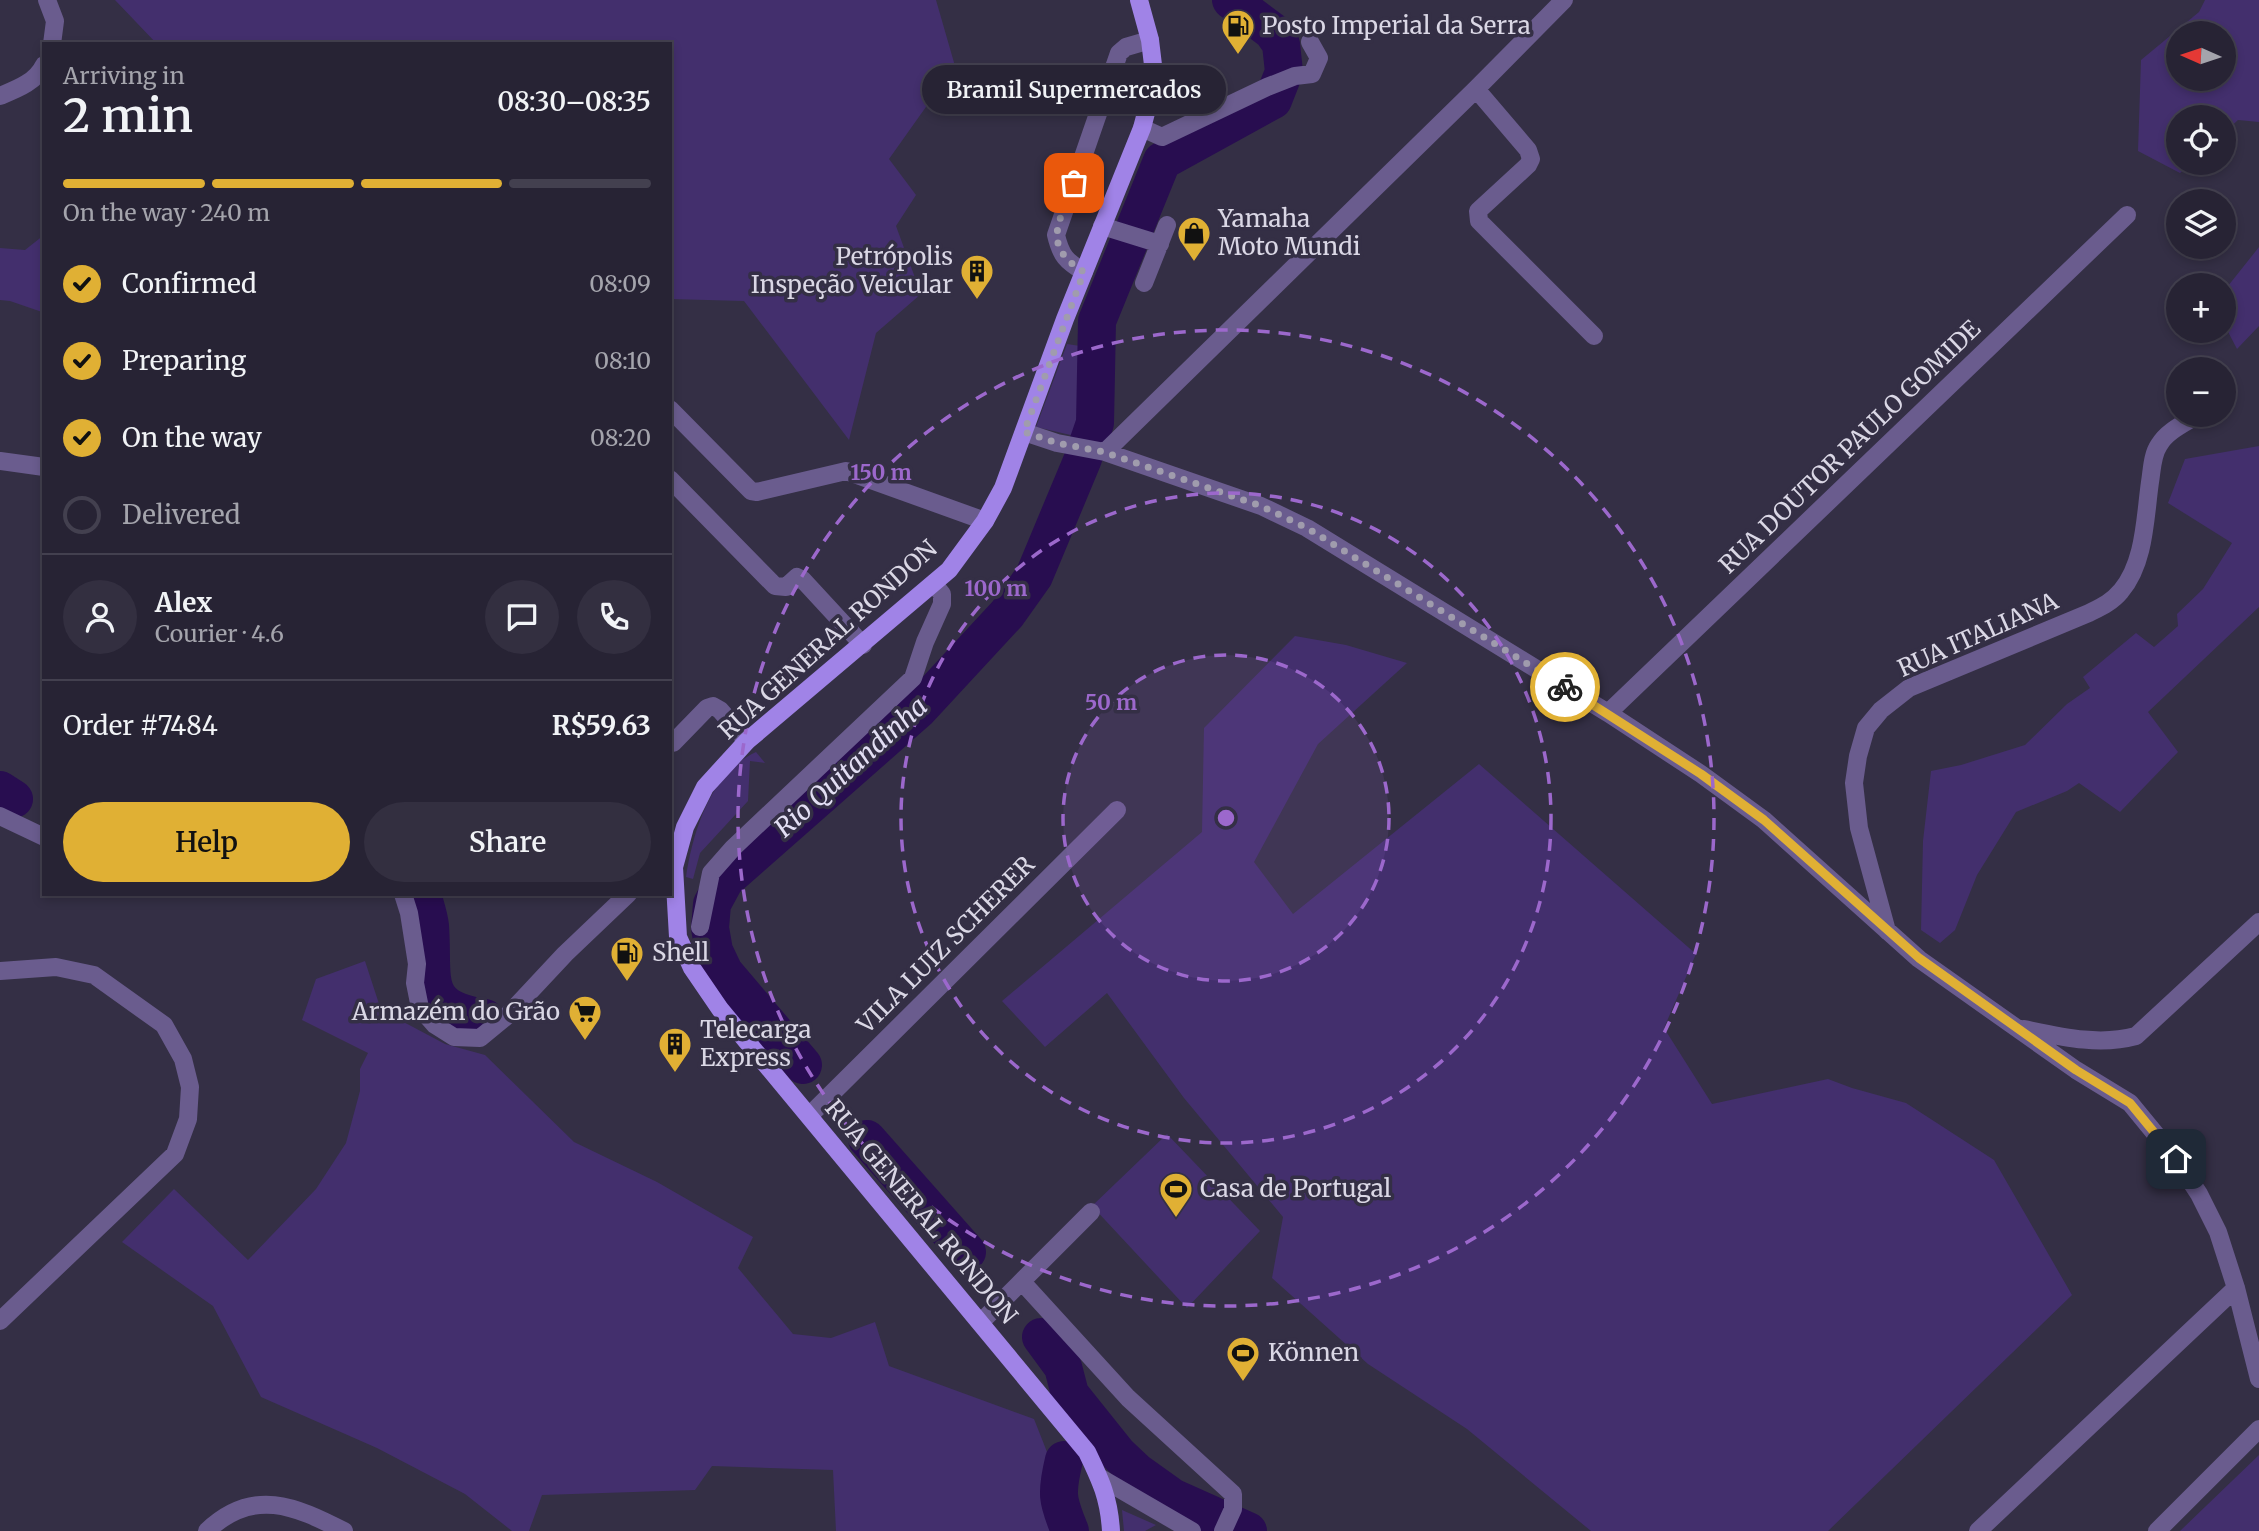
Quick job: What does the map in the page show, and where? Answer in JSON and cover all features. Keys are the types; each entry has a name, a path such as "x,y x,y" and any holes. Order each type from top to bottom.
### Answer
{"main road":[{"name":"RUA GENERAL RONDON","path":"1111,1531 1110,1507 1100,1477 1087,1452 720,1009 692,968 678,937 672,893 674,867 685,827 705,787 747,741 949,570 985,521 1003,488 1084,272 1142,128 1151,94 1153,65 1150,40 1139,0"}],"street":[{"path":"47,0 55,21 52,42"},
{"path":"1104,452 1564,0"},
{"path":"1084,272 1060,252 1056,235 1119,53 1126,47 1150,40"},
{"path":"1142,128 1162,137 1267,87 1295,76 1312,74 1319,58 1310,42"},
{"path":"0,96 22,87 42,68"},
{"path":"1476,89 1528,150 1531,159 1528,166 1478,211 1479,221 1594,336"},
{"name":"RUA DOUTOR PAULO GOMIDE","path":"1608,713 2127,215"},
{"path":"1144,283 1152,242 1167,225"},
{"path":"1103,227 1152,242"},
{"path":"672,411 751,491 757,492 846,471 985,521"},
{"name":"RUA ITALIANA","path":"1887,931 1859,828 1854,783 1866,728 1881,710 1909,688 2089,613 2107,604 2121,591 2134,569 2158,445 2179,427"},
{"path":"1024,432 1057,443 1104,452 1261,506 1307,528 1608,713 1701,774 1764,820 1919,958 2076,1070 2130,1103 2176,1159 2199,1194 2218,1232 2236,1288 2259,1379"},
{"path":"0,461 42,467"},
{"path":"672,481 775,586 786,587 797,578 803,579 863,645"},
{"path":"700,927 711,873 733,848 913,678 942,604 942,594 934,584"},
{"path":"673,743 707,708 713,706 720,710 747,741"},
{"name":"VILA LUIZ SCHERER","path":"810,1115 1117,810"},
{"path":"0,816 42,836"},
{"path":"403,896 409,913 418,964 415,983 420,1008 435,1025 454,1037 480,1038 508,1015 565,954 626,896"},
{"path":"2017,1028 2075,1039 2117,1041 2136,1036 2259,922"},
{"path":"0,971 56,967 94,975 164,1025 183,1059 191,1087 188,1119 176,1153 0,1321"},
{"path":"981,1322 1091,1212"},
{"path":"1019,1284 1024,1284 1128,1398 1233,1494 1226,1525"},
{"path":"1978,1531 2236,1288"},
{"path":"2157,1531 2259,1429"},
{"path":"1100,1477 1184,1530"},
{"path":"207,1531 235,1511 277,1504 294,1508 344,1531"}],"shaded area":[{"path":"115,0 936,0 955,66 889,159 916,195 896,226 921,294 876,333 849,440 744,301 672,299 672,42 155,42"},
{"path":"2205,0 2259,0 2259,122 2236,122 2236,105 2166,105 2166,166 2138,151 2141,60 2166,39 2166,91 2236,91 2236,21 2188,21 2199,12"},
{"path":"42,237 42,312 0,300 0,248 25,250"},
{"path":"2259,247 2259,326 2237,349 2234,343 2236,343 2236,276"},
{"path":"1067,344 1080,346 1082,413 1075,436 1036,427"},
{"path":"2259,446 2259,607 2148,712 2178,752 2120,812 2079,783 2067,791 2016,812 1977,875 1955,930 1940,943 1921,930 1923,841 1931,771 1961,765 2025,745 2067,704 2090,688 2083,677 2136,633 2154,647 2178,626 2177,614 2203,589 2232,543 2168,503 2185,459"},
{"path":"1295,636 1346,645 1407,663 1318,744 1254,862 1293,914 1479,764 1696,954 1664,1028 1712,1104 1828,1079 1906,1103 1994,1160 2072,1295 1828,1531 1591,1531 1467,1429 1368,1364 1272,1278 1283,1217 1184,1098 1107,993 1045,1047 1002,1001 1202,832 1204,728"},
{"path":"756,752 765,763 750,761 748,801 700,853 693,879 686,877 693,841 715,789 740,762"},
{"path":"365,961 381,1010 445,1044 485,1055 574,1142 657,1182 753,1237 738,1268 793,1334 831,1338 875,1322 889,1366 1034,1419 1066,1500 1062,1531 836,1531 833,1470 712,1466 695,1490 542,1495 529,1531 512,1531 465,1494 377,1448 261,1397 213,1306 122,1242 174,1189 248,1260 316,1189 346,1143 360,1091 360,1069 368,1053 302,1020 316,979"},
{"name":"Casa de Portugal","path":"1167,1134 1260,1231 1187,1308 1092,1206"},
{"path":"2259,1455 2259,1531 2180,1531"},
{"path":"1122,1510 1156,1525 1145,1531 1124,1531"}],"waterway":[{"name":"Rio Quitandinha","path":"803,1065 724,972 714,951 710,928 712,904 725,880 918,710 1007,614 1034,576 1095,423 1097,321 1162,161 1273,100 1284,72 1281,44 1272,31 1231,0"},
{"path":"0,790 14,799"},
{"path":"423,896 430,926 434,988 440,999 449,1007 485,1018"},
{"name":"Rio Quitandinha","path":"867,1139 967,1252"},
{"path":"1041,1337 1063,1367 1070,1394 1118,1454 1137,1472 1172,1497 1248,1531"},
{"name":"Rio Quitandinha","path":"1064,1460 1059,1496 1070,1531"}],"way so far":[{"path":"1074,183 1056,235 1060,252 1084,272 1024,432 1057,443 1104,452 1261,506 1307,528 1565,687"}],"place":[{"name":"Posto Imperial da Serra","path":"1238,56"},
{"name":"Bramil Supermercados","path":"1074,183"},
{"name":"Yamaha Moto Mundi","path":"1194,263"},
{"name":"Petrópolis Inspeção Veicular","path":"977,301"},
{"name":"Shell","path":"627,983"},
{"name":"Armazém do Grão","path":"585,1042"},
{"name":"Telecarga Express","path":"675,1074"},
{"name":"Casa de Portugal","path":"1176,1219"},
{"name":"Können","path":"1243,1383"}],"route":[{"path":"1565,687 1701,774 1764,820 1919,958 2076,1070 2130,1103 2176,1159"}]}
